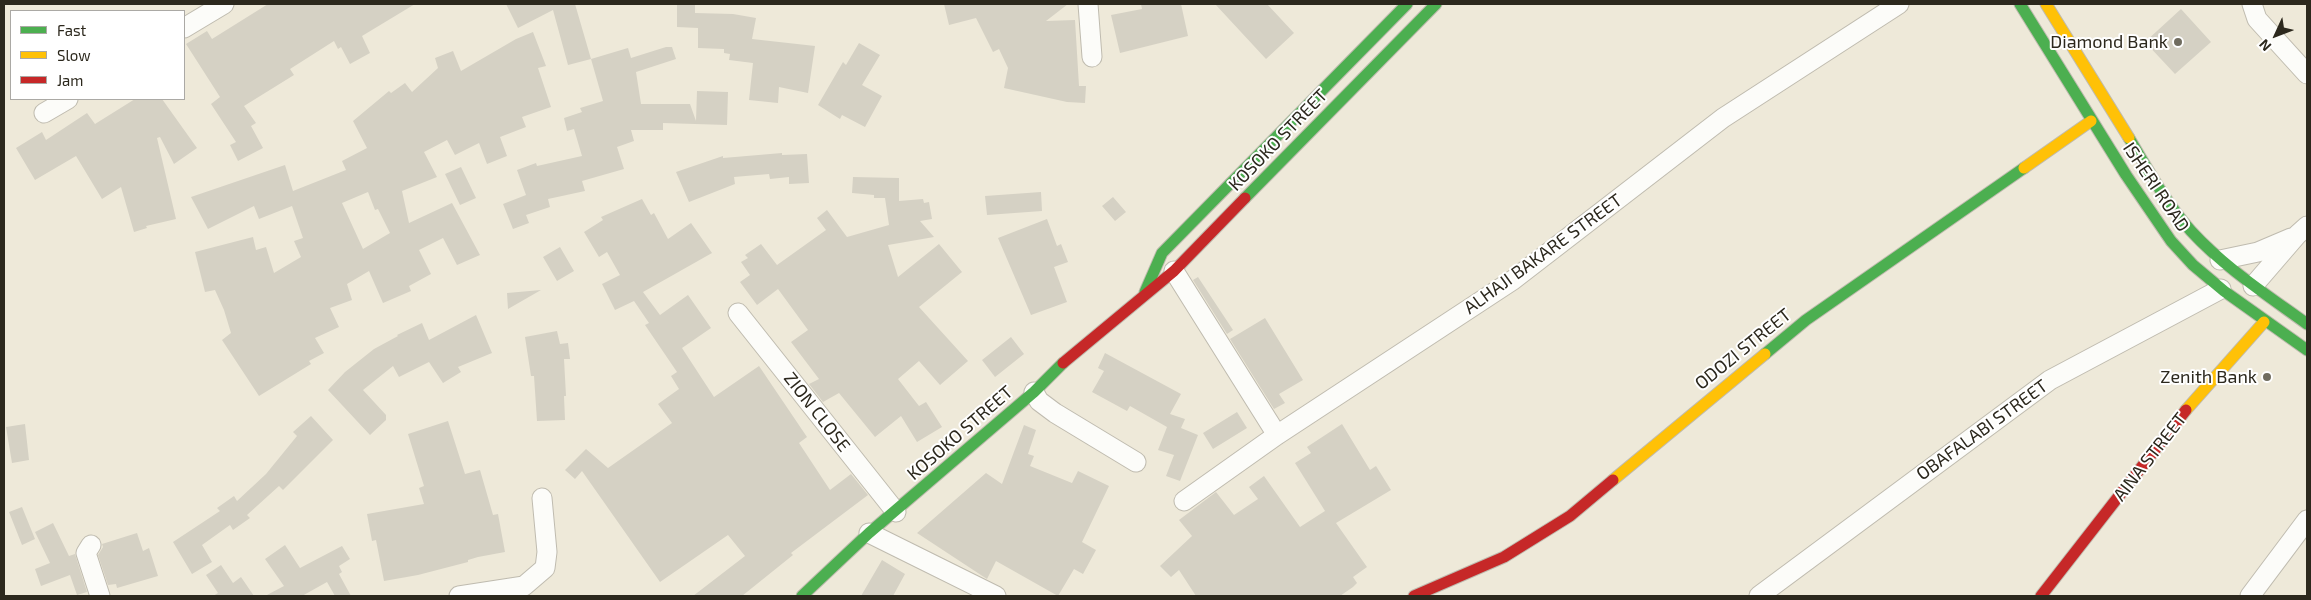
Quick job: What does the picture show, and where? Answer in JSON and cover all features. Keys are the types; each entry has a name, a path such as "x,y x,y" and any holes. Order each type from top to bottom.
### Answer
{"main road":[{"name":"KOSOKO STREET","path":"1143,298 1162,253 1407,4"},
{"name":"KOSOKO STREET","path":"802,596 869,533 896,512 1034,392 1070,356 1174,271 1436,4"},
{"name":"ISHERI ROAD","path":"2020,4 2091,121 2158,224 2179,250 2221,289 2264,322 2307,350"},
{"name":"ISHERI ROAD","path":"2046,4 2170,205 2190,230 2220,260 2252,286 2307,324"},
{"name":"ODOZI STREET","path":"1414,596 1504,557 1570,516 1806,320 2091,121"},
{"name":"AINA STREET","path":"2041,596 2177,421 2264,322"}],"street":[{"path":"185,27 224,4"},
{"path":"1088,4 1092,57"},
{"name":"ALHAJI BAKARE STREET","path":"1184,501 1277,435 1513,280 1723,118 1899,4"},
{"path":"2252,4 2256,19 2307,74"},
{"path":"44,114 66,100"},
{"path":"2220,260 2258,252 2302,231"},
{"path":"2252,286 2302,231"},
{"path":"1174,271 1277,435"},
{"name":"OBAFALABI STREET","path":"1759,596 2050,380 2221,289"},
{"name":"ZION CLOSE","path":"738,313 896,512"},
{"path":"1034,392 1039,401 1055,413 1136,462"},
{"path":"459,596 525,591 545,568 547,552 542,498"},
{"path":"2250,596 2307,520"},
{"path":"869,533 996,596"},
{"path":"91,545 86,553 100,596"}],"building":[{"path":"268,4 415,4 362,36 370,53 350,64 341,47 338,49 334,41 290,69 294,75 244,106 256,123 251,126 263,148 238,161 230,145 236,142 211,104 220,97 186,44 207,31 212,39"},
{"path":"506,4 575,4 591,59 568,65 553,10 518,28"},
{"path":"677,4 695,4 695,13 733,14 756,18 752,39 815,46 808,93 779,87 778,103 749,100 753,63 729,60 730,54 724,53 724,49 698,48 698,28 677,27"},
{"path":"944,4 1068,4 1046,21 1075,20 1079,86 1086,86 1085,103 1067,102 1004,88 1008,68 999,49 993,52 976,18 949,25"},
{"path":"1141,4 1181,4 1188,36 1120,53 1111,15 1142,9"},
{"path":"1215,4 1267,4 1294,33 1266,59"},
{"name":"Diamond Bank","path":"2181,9 2211,42 2175,74 2145,42"},
{"path":"533,32 546,66 538,68 551,107 522,117 526,127 500,137 507,156 487,164 479,143 455,155 447,140 424,152 437,177 402,191 409,223 452,203 480,255 457,265 443,238 419,250 431,274 409,286 411,291 383,303 369,271 347,284 352,300 330,308 339,327 315,338 324,353 309,361 311,364 259,396 222,340 231,333 224,310 215,290 205,292 195,252 253,237 256,250 266,247 274,273 301,257 294,241 303,238 292,206 259,219 254,206 208,229 191,197 285,165 293,191 346,170 342,161 367,148 353,121 389,91 391,93 405,83 412,92 438,68 435,58 453,51 461,71 516,39","holes":["368,192 375,210 378,209 390,233 363,249 342,203"]},
{"path":"859,43 880,55 862,85 882,96 865,127 842,115 840,119 818,105 843,62 846,65"},
{"path":"666,47 672,47 676,59 636,72 641,104 690,104 696,121 697,91 728,92 727,125 663,123 663,130 631,130 634,141 617,147 624,169 582,181 585,191 548,199 550,207 526,215 529,223 513,229 503,204 526,195 517,170 536,163 537,166 582,156 574,129 567,131 564,118 582,112 580,108 603,101 591,59 628,48 631,58"},
{"path":"133,100 163,100 197,148 174,164 160,137 157,138 176,219 146,226 147,228 134,232 121,187 102,199 76,156 35,180 16,148 42,132 46,140 87,113 95,124"},
{"path":"782,153 782,155 807,154 809,183 789,184 789,177 770,179 769,174 734,177 735,184 689,202 676,172 723,156 723,158"},
{"path":"461,167 476,198 460,205 445,174"},
{"path":"853,177 899,178 899,201 923,199 924,203 929,202 932,219 920,221 934,237 888,245 898,277 939,244 962,272 919,307 968,361 940,385 919,361 898,379 919,406 926,402 942,427 917,442 901,416 875,437 839,393 823,402 809,384 819,379 791,342 808,330 778,289 757,305 740,282 750,275 741,262 748,258 745,255 761,244 777,265 826,230 817,218 827,210 847,237 889,225 885,198 874,198 874,195 852,193"},
{"path":"1041,192 1042,211 987,215 985,196"},
{"path":"1113,197 1126,212 1115,221 1102,206"},
{"path":"642,199 651,215 654,213 668,239 691,223 712,253 643,292 660,315 688,295 711,328 682,348 714,397 759,366 807,437 799,443 830,490 851,474 868,495 791,553 793,555 742,596 693,596 745,556 728,535 660,582 582,471 575,479 565,470 586,449 608,468 672,423 658,404 679,389 671,376 677,372 645,325 649,323 634,301 615,310 602,284 620,275 607,252 599,257 584,232 603,220 601,217"},
{"path":"1047,219 1057,246 1061,244 1068,262 1054,267 1067,302 1031,315 998,238"},
{"path":"560,247 574,271 557,281 543,257"},
{"path":"1198,277 1233,330 1227,334 1193,280"},
{"path":"541,290 508,309 507,293"},
{"path":"476,315 492,353 458,367 461,372 443,383 429,362 399,377 393,366 363,390 386,415 386,420 370,435 328,390 345,372 374,349 397,335 422,323 429,340"},
{"path":"1265,318 1303,380 1279,394 1285,403 1274,409 1230,339"},
{"path":"557,331 560,344 568,343 570,359 564,359 565,420 537,421 534,376 531,376 525,337"},
{"path":"1011,337 1024,354 995,377 982,360"},
{"path":"1105,353 1181,394 1170,414 1185,419 1181,428 1198,435 1180,481 1166,476 1174,455 1158,450 1167,427 1130,406 1127,411 1092,392 1104,371 1098,368"},
{"path":"1237,412 1247,428 1213,449 1203,433"},
{"path":"311,416 333,440 283,490 279,486 247,515 250,518 233,530 230,525 202,545 212,562 192,574 173,542 220,511 217,508 234,496 237,501 266,474 297,436 293,432"},
{"path":"448,421 465,474 480,470 493,515 498,514 505,552 478,557 468,560 468,562 418,575 384,581 376,540 372,541 367,514 424,504 419,488 424,486 408,434"},
{"path":"25,424 29,460 12,463 6,427"},
{"path":"1342,424 1370,470 1376,466 1391,490 1336,523 1367,567 1353,577 1357,583 1353,587 1340,596 1196,596 1179,570 1171,577 1160,566 1192,536 1179,520 1216,492 1234,515 1258,499 1249,487 1264,476 1300,527 1325,511 1295,463 1311,453 1307,447"},
{"path":"1024,425 1036,430 1028,454 1034,456 1030,466 1072,483 1078,471 1109,486 1082,542 1096,550 1083,574 1074,569 1058,596 996,561 987,579 917,533 986,473 1002,484"},
{"path":"22,507 35,539 22,545 9,512"},
{"path":"53,523 69,556 75,554 87,592 77,595 70,575 41,586 35,569 50,563 35,532"},
{"path":"137,533 143,551 149,548 158,576 117,588 116,584 108,585 98,555 103,547 102,544"},
{"path":"285,545 300,568 342,546 350,559 339,566 342,572 339,574 351,596 335,596 327,582 302,596 265,596 284,586 265,559"},
{"path":"882,560 905,574 893,596 861,596"},
{"path":"221,565 233,583 241,577 254,596 213,596 218,593 206,575"}],"traffic: fast":[{"path":"1145,292 1162,253 1407,4"},
{"path":"1245,198 1436,4"},
{"path":"2020,4 2126,175 2171,241 2193,265 2224,291 2307,350"},
{"path":"2129,138 2165,198 2191,231 2217,257 2307,324"},
{"path":"1765,354 1806,320 2024,168"},
{"path":"802,596 869,533 1034,392 1063,363"}],"traffic: slow":[{"path":"2046,4 2129,138"},
{"path":"2024,168 2091,121"},
{"path":"2186,410 2264,322"},
{"path":"1613,480 1765,354"}],"traffic: jam":[{"path":"1063,363 1174,271 1245,198"},
{"path":"2041,596 2186,410"},
{"path":"1414,596 1504,557 1570,516 1613,480"}],"place":[{"name":"Diamond Bank","path":"2178,42"},
{"name":"Zenith Bank","path":"2267,377"}]}
